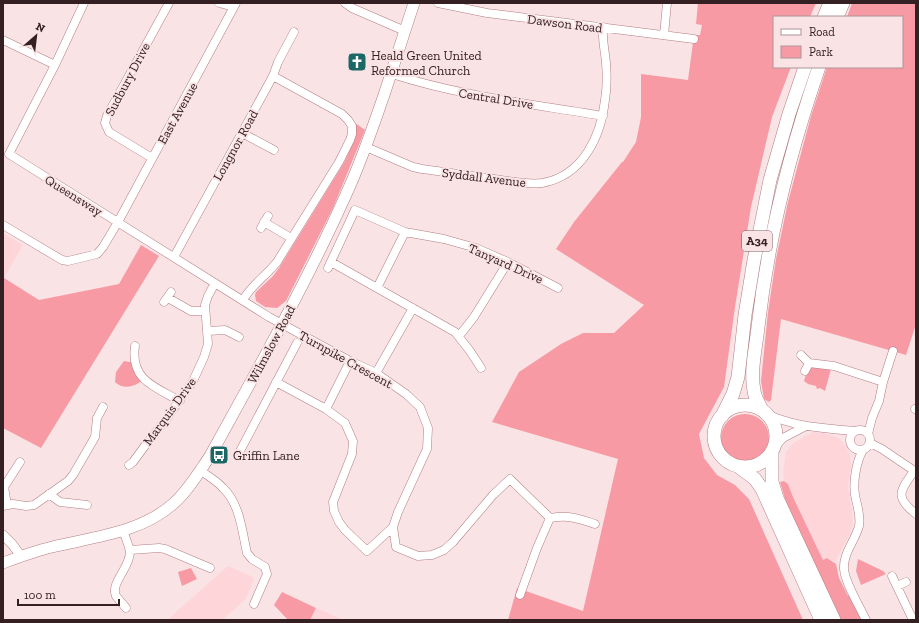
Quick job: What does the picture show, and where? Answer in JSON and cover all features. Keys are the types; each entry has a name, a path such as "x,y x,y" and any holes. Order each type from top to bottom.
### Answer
{"highway":[{"path":"824,16 830,3"},
{"path":"838,16 843,3"},
{"name":"A34","path":"805,68 789,114 770,180 754,260 738,378 733,394 716,426 714,434 716,447 724,459 740,467 755,479 762,489 821,620"},
{"name":"A34","path":"819,68 791,153 776,214 759,318 753,376 754,392 763,412 771,419 775,429 776,440 773,450 772,482 777,498 834,620"},
{"path":"722,416 727,411 739,406 753,406 763,412"},
{"path":"740,467 751,467 760,463 765,460 773,450"}],"main road":[{"name":"Wilmslow Road","path":"3,563 52,547 123,530 151,518 168,508 178,499 200,471 210,456 283,324 342,203 366,147 392,74 414,3"}],"street":[{"name":"Queensway","path":"84,3 55,65 6,151 215,283 283,324"},
{"name":"Sudbury Drive","path":"152,158 109,132 106,129 105,123 107,116 169,3"},
{"path":"219,3 235,5"},
{"path":"345,3 352,8 405,31"},
{"name":"Dawson Road","path":"438,3 487,13 694,39"},
{"path":"664,35 666,3"},
{"name":"East Avenue","path":"3,226 57,257 68,261 97,254 118,222 235,5"},
{"name":"Syddall Avenue","path":"366,147 413,167 422,169 524,183 542,183 556,179 576,167 595,141 602,116 606,88 606,63 602,41 603,27"},
{"name":"Longnor Road","path":"174,257 273,76 278,62 294,32"},
{"path":"3,40 55,65"},
{"name":"Central Drive","path":"392,74 423,85 452,91 602,116"},
{"path":"243,300 251,288 271,270 339,162 352,134 352,126 342,114 273,76"},
{"path":"242,133 274,150"},
{"name":"Tanyard Drive","path":"377,288 329,265 355,210 405,232 444,239 471,246 508,262 558,288"},
{"path":"264,222 291,238"},
{"path":"405,232 377,288 455,332 481,368"},
{"path":"459,336 474,317 508,262"},
{"path":"168,297 191,311 204,311 206,301 215,283"},
{"path":"376,373 413,308"},
{"name":"Marquis Drive","path":"129,465 133,462 146,443 180,401 191,384 204,357 208,344 208,331 204,311"},
{"name":"Turnpike Crescent","path":"283,324 350,361 376,373 406,394 420,407 428,428 427,449 398,512 393,527 396,547 418,556 432,555 444,550 453,542 493,495 510,479 550,518"},
{"path":"208,331 225,330 240,337"},
{"path":"240,451 297,343"},
{"path":"135,346 135,363 143,380 180,401"},
{"path":"866,620 846,578 844,569 846,556 856,534 860,518 855,489 857,464 863,450 870,443 868,434 872,418 879,401 883,382 893,351"},
{"path":"801,355 809,363 834,366 883,382"},
{"path":"276,382 326,409 350,361"},
{"path":"805,371 809,363"},
{"path":"20,462 4,487 5,505 34,505 68,481 95,437 97,418 103,407"},
{"name":"Turnpike Crescent","path":"326,409 345,423 353,441 352,454 333,502 334,511 339,522 345,530 367,551 393,527"},
{"path":"763,412 786,421 806,426 864,431 868,434"},
{"path":"857,464 850,445 850,436 872,418"},
{"path":"773,450 783,438 806,426"},
{"path":"834,429 850,445 857,450 863,450"},
{"path":"870,443 882,449 915,472 905,484 901,495 905,505 916,514"},
{"path":"200,471 223,488 231,497 236,507 247,553 252,559 265,568 267,574 254,604"},
{"path":"49,494 60,502 88,505"},
{"path":"520,594 550,518 565,516 575,517 595,524"},
{"path":"123,530 130,550 128,563 117,581 115,592 116,597 126,608"},
{"path":"3,535 21,556"},
{"path":"130,550 165,549 210,568"},
{"path":"892,576 913,620"},
{"path":"897,586 906,582"}],"shaded area":[{"path":"3,233 23,245 3,280"},
{"path":"811,432 824,433 839,438 846,446 850,455 851,466 848,486 853,523 849,536 835,562 828,558 823,560 788,484 784,481 783,473 786,452 793,443 803,438 803,436 811,434"},
{"path":"228,566 253,577 254,580 245,600 222,620 167,620"},
{"path":"316,608 344,620 310,620"}],"green space":[{"path":"698,3 816,3 810,16 773,16 773,68 791,68 772,117 751,207 724,387 699,434 704,458 717,475 735,485 749,499 803,620 508,620 517,588 583,611 618,459 492,422 519,372 561,344 583,333 614,333 644,305 556,249 574,222 623,162 636,142 641,117 641,74 688,80 694,35 700,35 702,25 696,24"},
{"path":"852,3 916,3 916,324 906,355 781,319 771,400 769,402 764,399 761,381 768,312 776,259 788,202 811,116 827,68 903,68 903,16 847,16"},
{"path":"351,120 365,130 333,208 286,301 277,308 265,307 256,301 256,292 273,276 279,268 345,161 354,139"},
{"path":"141,245 159,256 41,448 3,428 4,278 39,300 119,284"},
{"path":"124,361 135,363 143,380 129,387 122,386 115,382 116,372"},
{"path":"812,367 831,369 825,391 820,388 817,389 816,386 808,384 804,381 806,374"},
{"path":"745,414 754,416 762,421 767,429 769,438 767,447 762,455 754,460 745,462 736,460 728,455 723,447 721,438 723,429 728,421 736,416"},
{"path":"784,481 788,484 823,560 827,558 836,564 839,578 862,620 839,620 785,499 780,482"},
{"path":"858,559 883,571 886,574 861,585 856,571"},
{"path":"191,568 197,579 182,586 178,572"},
{"path":"282,592 316,608 310,620 288,620 274,605"}],"place":[{"name":"Heald Green United Reformed Church","path":"357,62"},
{"name":"Griffin Lane","path":"219,455"}]}
